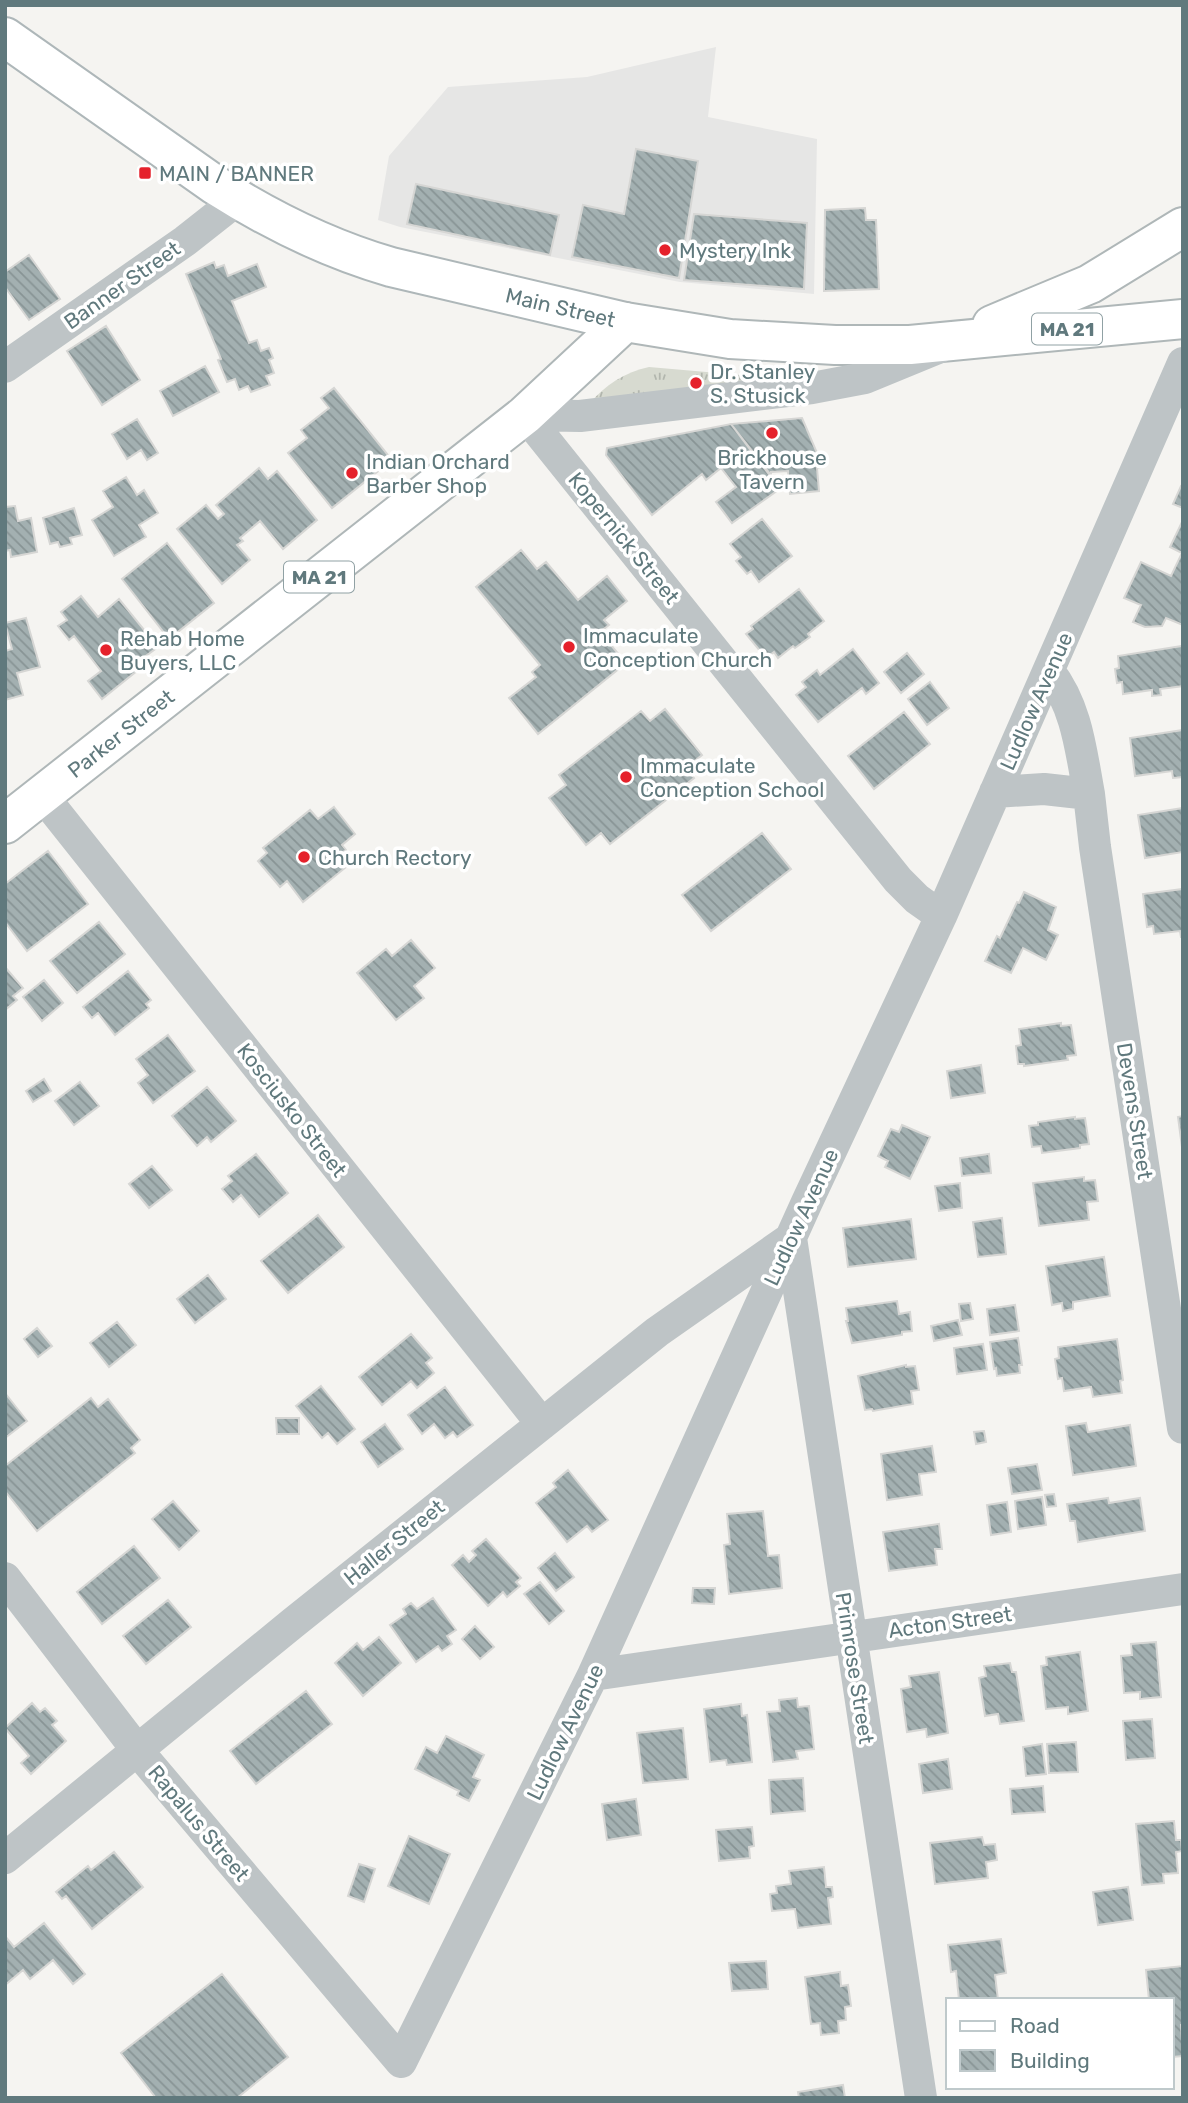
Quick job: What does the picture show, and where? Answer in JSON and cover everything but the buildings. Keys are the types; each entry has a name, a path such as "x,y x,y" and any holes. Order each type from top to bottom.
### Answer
{"main road":[{"name":"Main Street","path":"5,37 237,200 299,232 359,258 625,322 695,335 769,342 910,345 1183,319"},
{"path":"952,342 1090,284 1183,227"},
{"name":"Parker Street","path":"5,824 525,415 625,322"}],"street":[{"name":"Banner Street","path":"5,367 185,242 237,200"},
{"path":"525,415 580,416 812,388 865,378 952,342"},
{"name":"Ludlow Avenue","path":"401,2062 593,1675 791,1238 941,916 1183,363"},
{"name":"Kopernick Street","path":"525,415 898,880 917,899 941,916"},
{"name":"Devens Street","path":"1049,671 1063,689 1072,708 1089,794 1183,1428"},
{"path":"995,792 1044,789 1089,794"},
{"name":"Kosciusko Street","path":"42,795 542,1424"},
{"name":"Haller Street","path":"5,1857 657,1332 791,1238"},
{"name":"Primrose Street","path":"791,1238 921,2098"},
{"name":"Rapalus Street","path":"5,1578 137,1750 401,2062"},
{"name":"Acton Street","path":"593,1675 1183,1589"}],"shaded area":[{"path":"716,47 708,117 817,139 814,294 680,282 400,227 378,220 389,156 448,87 587,77"}],"green space":[{"path":"649,367 765,377 767,380 589,404 616,380"}],"place":[{"name":"MAIN / BANNER","path":"145,173"},
{"name":"Mystery Ink","path":"665,250"},
{"name":"Dr. Stanley S. Stusick","path":"696,383"},
{"name":"Brickhouse Tavern","path":"772,433"},
{"name":"Indian Orchard Barber Shop","path":"352,473"},
{"name":"Immaculate Conception Church","path":"569,647"},
{"name":"Rehab Home Buyers, LLC","path":"106,650"},
{"name":"Immaculate Conception School","path":"626,777"},
{"name":"Church Rectory","path":"304,857"}]}
